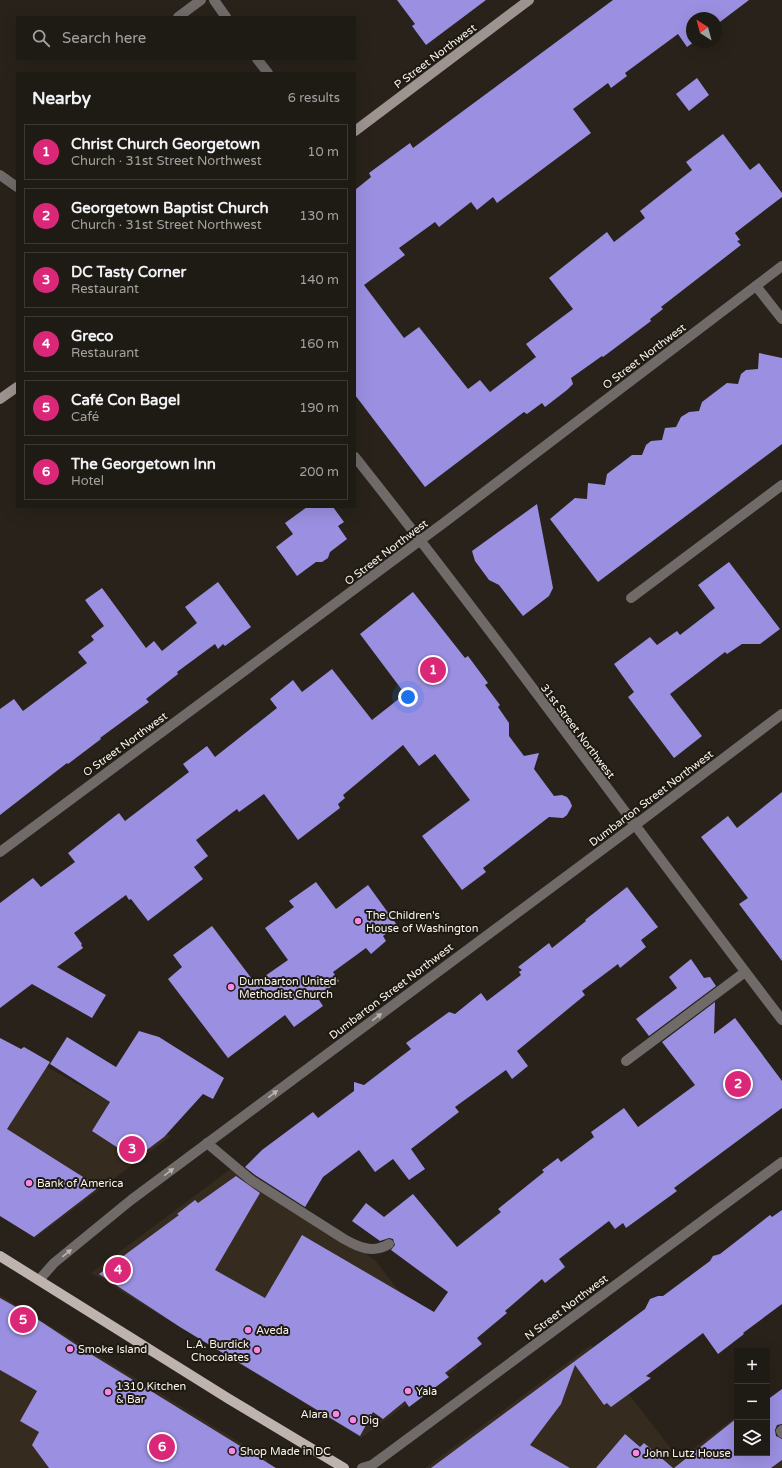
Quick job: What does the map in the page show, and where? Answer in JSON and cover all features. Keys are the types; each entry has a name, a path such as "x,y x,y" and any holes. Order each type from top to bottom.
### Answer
{"main road":[{"name":"P Street Northwest","path":"356,130 529,0"},
{"path":"0,400 16,388"},
{"path":"0,1256 228,1399 344,1468"}],"street":[{"path":"179,16 201,0"},
{"path":"214,0 225,16"},
{"path":"258,60 267,72"},
{"path":"0,175 16,186"},
{"name":"O Street Northwest","path":"0,852 421,540 782,266"},
{"path":"756,286 782,319"},
{"name":"31st Street Northwest","path":"356,458 421,540 634,826 782,1020"},
{"path":"631,598 782,485"},
{"name":"Dumbarton Street Northwest","path":"39,1280 60,1258 131,1200 634,826 782,714"},
{"path":"626,1062 746,972"},
{"path":"207,1143 251,1180 356,1245 379,1249 389,1244"},
{"name":"N Street Northwest","path":"362,1468 372,1465 383,1458 782,1162"},
{"path":"782,1430 780,1431 782,1433"}],"shaded area":[{"path":"0,1041 171,1136 35,1238 0,1216"},
{"path":"232,1168 375,1260 458,1367 361,1438 91,1273"},
{"path":"0,1295 267,1459 269,1468 0,1468"},
{"path":"591,1345 679,1459 734,1418 734,1456 770,1456 770,1452 782,1450 782,1468 425,1468"}],"building":[{"path":"397,0 486,0 426,45 412,26 415,24"},
{"path":"613,0 749,0 722,20 722,12 686,12 686,46 678,34 625,73 627,76 611,88 608,83 573,109 591,133 497,203 493,197 477,210 471,202 439,227 435,222 399,248 405,255 364,285 404,338 419,327 468,389 480,380 490,392 536,357 526,344 573,309 549,278 607,232 614,242 645,218 640,211 692,170 686,162 723,134 750,170 759,163 782,193 782,197 735,233 740,240 737,241 741,245 661,307 663,309 650,319 651,321 603,357 602,356 571,378 573,384 567,390 545,407 542,403 527,414 524,412 425,487 356,396 356,189 371,177 369,173 410,143 413,148"},
{"path":"697,78 709,95 689,111 676,94"},
{"path":"759,353 782,358 782,444 598,582 550,519 575,498 587,499 588,483 605,485 607,474 632,455 642,455 646,445 651,441 662,440 665,428 676,427 681,417 689,412 699,411 702,402 727,383 738,384 741,374 746,370 758,369"},
{"path":"537,504 553,588 549,596 523,616 499,585 489,580 475,561 472,551"},
{"path":"306,508 334,508 344,522 338,526 347,539 330,552 328,558 322,562 316,562 297,576 276,547 293,534 285,523"},
{"path":"729,562 780,629 760,644 742,644 727,654 725,652 670,694 702,736 674,758 628,697 634,692 614,664 650,637 657,645 677,631 680,635 715,608 698,585"},
{"path":"218,582 251,627 225,646 223,644 218,649 215,644 177,672 178,674 146,699 149,702 0,815 0,709 14,699 23,711 87,663 78,652 94,640 91,636 104,626 85,600 102,588 146,648 154,641 162,651 197,623 185,607"},
{"path":"413,592 465,658 468,656 488,683 485,685 500,705 498,707 509,723 509,736 524,756 539,753 534,769 554,796 562,795 567,797 570,801 572,806 567,815 563,818 549,817 483,868 486,872 462,890 422,836 470,800 435,754 419,766 403,745 343,795 345,798 338,804 340,808 298,840 264,794 239,812 237,809 196,840 208,856 194,867 203,879 148,921 131,899 129,900 126,895 74,933 82,944 81,945 83,948 57,967 106,995 92,1018 32,984 0,1008 0,903 33,878 41,887 75,862 68,853 119,813 125,821 189,772 183,764 207,746 215,757 277,708 270,699 293,680 302,692 332,669 372,720 405,694 360,634"},
{"path":"782,792 782,961 739,904 748,898 701,837 728,816 737,828"},
{"path":"316,882 336,909 368,885 397,925 383,936 386,941 371,954 366,948 333,972 339,981 317,997 323,1006 294,1027 285,1015 228,1058 168,979 182,967 173,955 212,926 255,983 288,960 265,928 294,907 289,901"},
{"path":"627,887 658,927 641,940 646,947 620,968 618,964 582,991 585,995 517,1051 528,1066 512,1079 506,1070 455,1107 459,1112 411,1149 425,1169 409,1180 393,1159 375,1172 359,1150 323,1177 305,1207 245,1167 262,1150 313,1112 318,1118 354,1091 354,1082 364,1085 411,1049 406,1043 449,1012 455,1014 481,993 487,1001 521,975 519,972 522,970 518,967 549,943 552,948"},
{"path":"691,959 704,978 710,977 716,986 649,1036 636,1019 677,988 669,977"},
{"path":"715,1002 714,1034 735,1018 782,1081 782,1108 674,1188 677,1191 626,1228 623,1223 615,1229 609,1221 559,1259 565,1267 545,1283 542,1279 505,1311 507,1313 477,1338 482,1344 445,1373 449,1377 409,1407 405,1401 383,1419 373,1412 360,1436 180,1327 99,1274 179,1215 177,1214 195,1200 198,1203 236,1176 260,1193 215,1270 265,1298 302,1235 434,1312 448,1292 391,1250 395,1245 393,1239 389,1238 380,1241 352,1221 366,1203 384,1217 413,1194 457,1247 501,1212 498,1209 544,1172 542,1170 558,1158 561,1162 594,1137 591,1132 624,1108 638,1127 695,1085 662,1042"},
{"path":"139,1031 159,1037 224,1078 213,1099 203,1094 164,1137 135,1159 92,1131 110,1102 50,1064 67,1037 116,1067"},
{"path":"0,1038 21,1049 24,1047 50,1062 7,1129 99,1187 34,1237 0,1216"},
{"path":"782,1210 782,1304 718,1354 703,1333 646,1376 651,1378 611,1407 607,1403 604,1405 575,1365 561,1404 530,1445 570,1468 431,1468 645,1309 650,1299 663,1296 710,1261 713,1256 720,1254 770,1215 772,1217"},
{"path":"0,1298 34,1317 81,1348 276,1468 49,1468 32,1445 39,1432 20,1421 37,1391 0,1370"},
{"path":"782,1389 782,1424 777,1425 775,1430 776,1436 782,1439 782,1460 771,1468 674,1468 734,1420 734,1456 770,1456 770,1398"},
{"name":"John Lutz House","path":"625,1434 640,1447 644,1443 673,1468 596,1468"}],"place":[{"name":"Christ Church Georgetown","path":"433,670"},
{"name":"The Children's House of Washington","path":"358,921"},
{"name":"Dumbarton United Methodist Church","path":"231,987"},
{"name":"Georgetown Baptist Church","path":"738,1084"},
{"name":"DC Tasty Corner","path":"132,1149"},
{"name":"Bank of America","path":"29,1183"},
{"name":"Greco","path":"118,1270"},
{"name":"Café Con Bagel","path":"23,1320"},
{"name":"Aveda","path":"248,1330"},
{"name":"Smoke Island","path":"70,1349"},
{"name":"L.A. Burdick Chocolates","path":"257,1350"},
{"name":"Yala","path":"408,1391"},
{"name":"1310 Kitchen & Bar","path":"108,1392"},
{"name":"Alara","path":"336,1414"},
{"name":"Dig","path":"353,1420"},
{"name":"The Georgetown Inn","path":"162,1447"},
{"name":"Shop Made in DC","path":"232,1451"},
{"name":"John Lutz House","path":"636,1453"}]}
